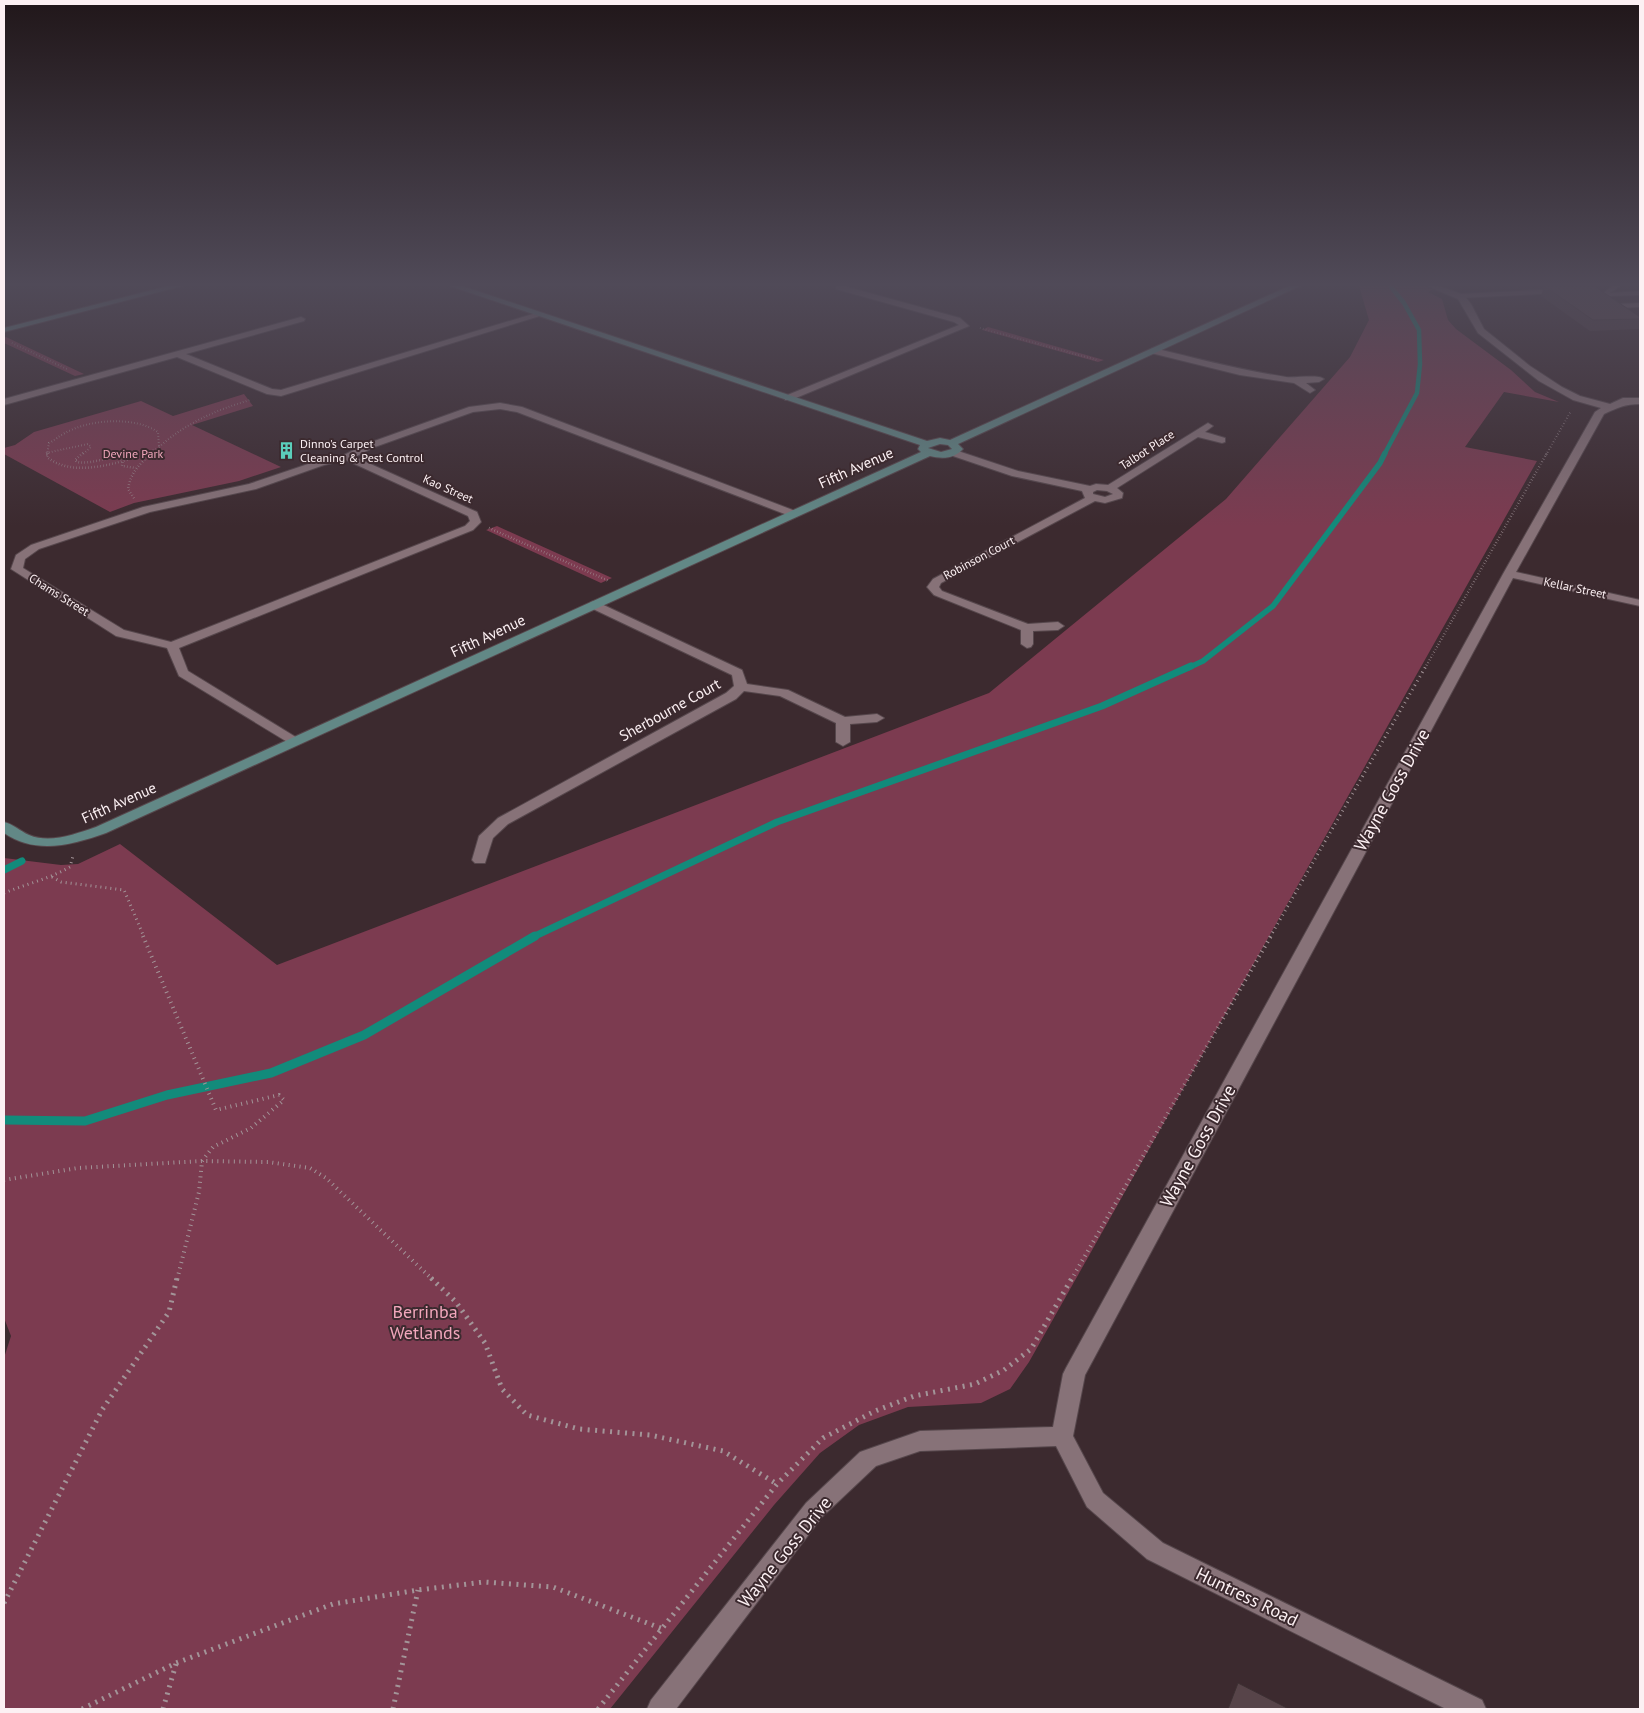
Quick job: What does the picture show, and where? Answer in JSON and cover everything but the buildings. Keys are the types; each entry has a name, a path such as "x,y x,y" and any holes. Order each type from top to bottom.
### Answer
{"street":[{"path":"4,402 135,366"},
{"path":"206,366 268,392 281,393 374,366"},
{"path":"692,366 927,448 939,455 1121,366"},
{"path":"788,398 867,366"},
{"path":"1216,366 1240,372 1297,381 1319,379"},
{"path":"1527,366 1552,386 1567,394 1608,407 1640,408"},
{"path":"1297,381 1310,390"},
{"path":"1608,407 1624,401 1640,401"},
{"path":"347,457 368,446 472,409 500,406 519,409 794,514"},
{"name":"Wayne Goss Drive","path":"660,1709 814,1510 868,1459 920,1441 1062,1436 1074,1374 1572,459 1600,412 1608,407"},
{"name":"Talbot Place","path":"1091,494 1105,500 1116,498 1118,493 1110,488 1208,426"},
{"name":"Talbot Place","path":"1196,433 1222,440"},
{"name":"Fifth Avenue","path":"4,826 15,836 35,842 59,843 78,839 101,830 794,514 927,448"},
{"path":"952,448 1016,474 1091,494"},
{"name":"Chams Street","path":"172,646 120,633 17,569 20,557 35,547 147,509 252,487 321,463 347,457"},
{"name":"Kao Street","path":"172,646 455,535 476,522 473,514 347,457"},
{"name":"Robinson Court","path":"1058,626 1027,628 938,593 933,588 937,581 1091,494"},
{"name":"Kellar Street","path":"1510,574 1640,603"},
{"name":"Sherbourne Court","path":"480,860 486,836 503,821 731,696 741,687 738,673 595,605"},
{"path":"1027,628 1027,644"},
{"path":"172,646 183,672 294,742"},
{"path":"741,687 783,693 842,721 877,718"},
{"path":"842,721 843,742"},
{"name":"Huntress Road","path":"1062,1436 1095,1500 1155,1551 1474,1709"}],"path":[{"path":"60,366 88,379"},
{"path":"147,509 132,496 128,488 130,477 136,468 174,431 220,409 253,400 253,396 268,392"},
{"path":"598,1709 664,1629 777,1484 823,1438 875,1411 914,1396 975,1384 1004,1370 1031,1349 1324,844 1571,411 1566,403"},
{"path":"156,449 121,463 93,467 74,467 55,463 47,457 46,453 51,441 57,440 61,435 99,423 134,422 150,426 158,432 159,446"},
{"path":"46,453 88,444 91,447 76,460 77,462 86,464 115,457 123,459 121,463"},
{"path":"121,463 125,467 136,468"},
{"path":"476,522 612,582"},
{"path":"4,893 38,880 52,877 70,867 78,839"},
{"path":"4,1603 102,1410 169,1312 199,1192 202,1161 213,1147 251,1128 284,1100 279,1095 216,1110 124,890 61,882 52,877"},
{"path":"4,1180 78,1168 202,1161 268,1162 310,1168 326,1178 456,1302 484,1343 502,1389 527,1415 578,1429 650,1434 723,1451 777,1484"},
{"path":"82,1709 176,1663 333,1604 418,1590 484,1582 553,1587 664,1629"},
{"path":"393,1709 418,1590"},
{"path":"163,1709 176,1663"}],"green space":[{"path":"53,366 67,366 84,374 75,376"},
{"name":"Berrinba Wetlands","path":"1342,366 1506,366 1535,392 1559,402 1504,392 1465,447 1537,461 1029,1362 1010,1389 981,1403 908,1407 859,1425 820,1453 774,1505 610,1709 4,1709 4,1358 11,1336 4,1318 4,858 61,865 78,864 120,844 277,965 989,693 1226,499"},
{"name":"Devine Park","path":"244,394 253,406 192,425 281,467 239,481 134,503 110,512 4,454 4,448 15,445 34,432 141,401 173,416"},
{"path":"497,526 612,578 601,583 486,530"}],"waterway":[{"path":"1384,455 1417,393 1420,366"},
{"path":"1188,668 1203,661 1273,606 1380,463 1384,455"},
{"path":"534,936 777,822 1102,706 1191,666"},
{"path":"4,870 22,861"},
{"path":"4,1120 85,1121 167,1095 271,1073 364,1035 534,936"}],"place":[{"name":"Dinno's Carpet Cleaning & Pest Control","path":"286,451"}]}
